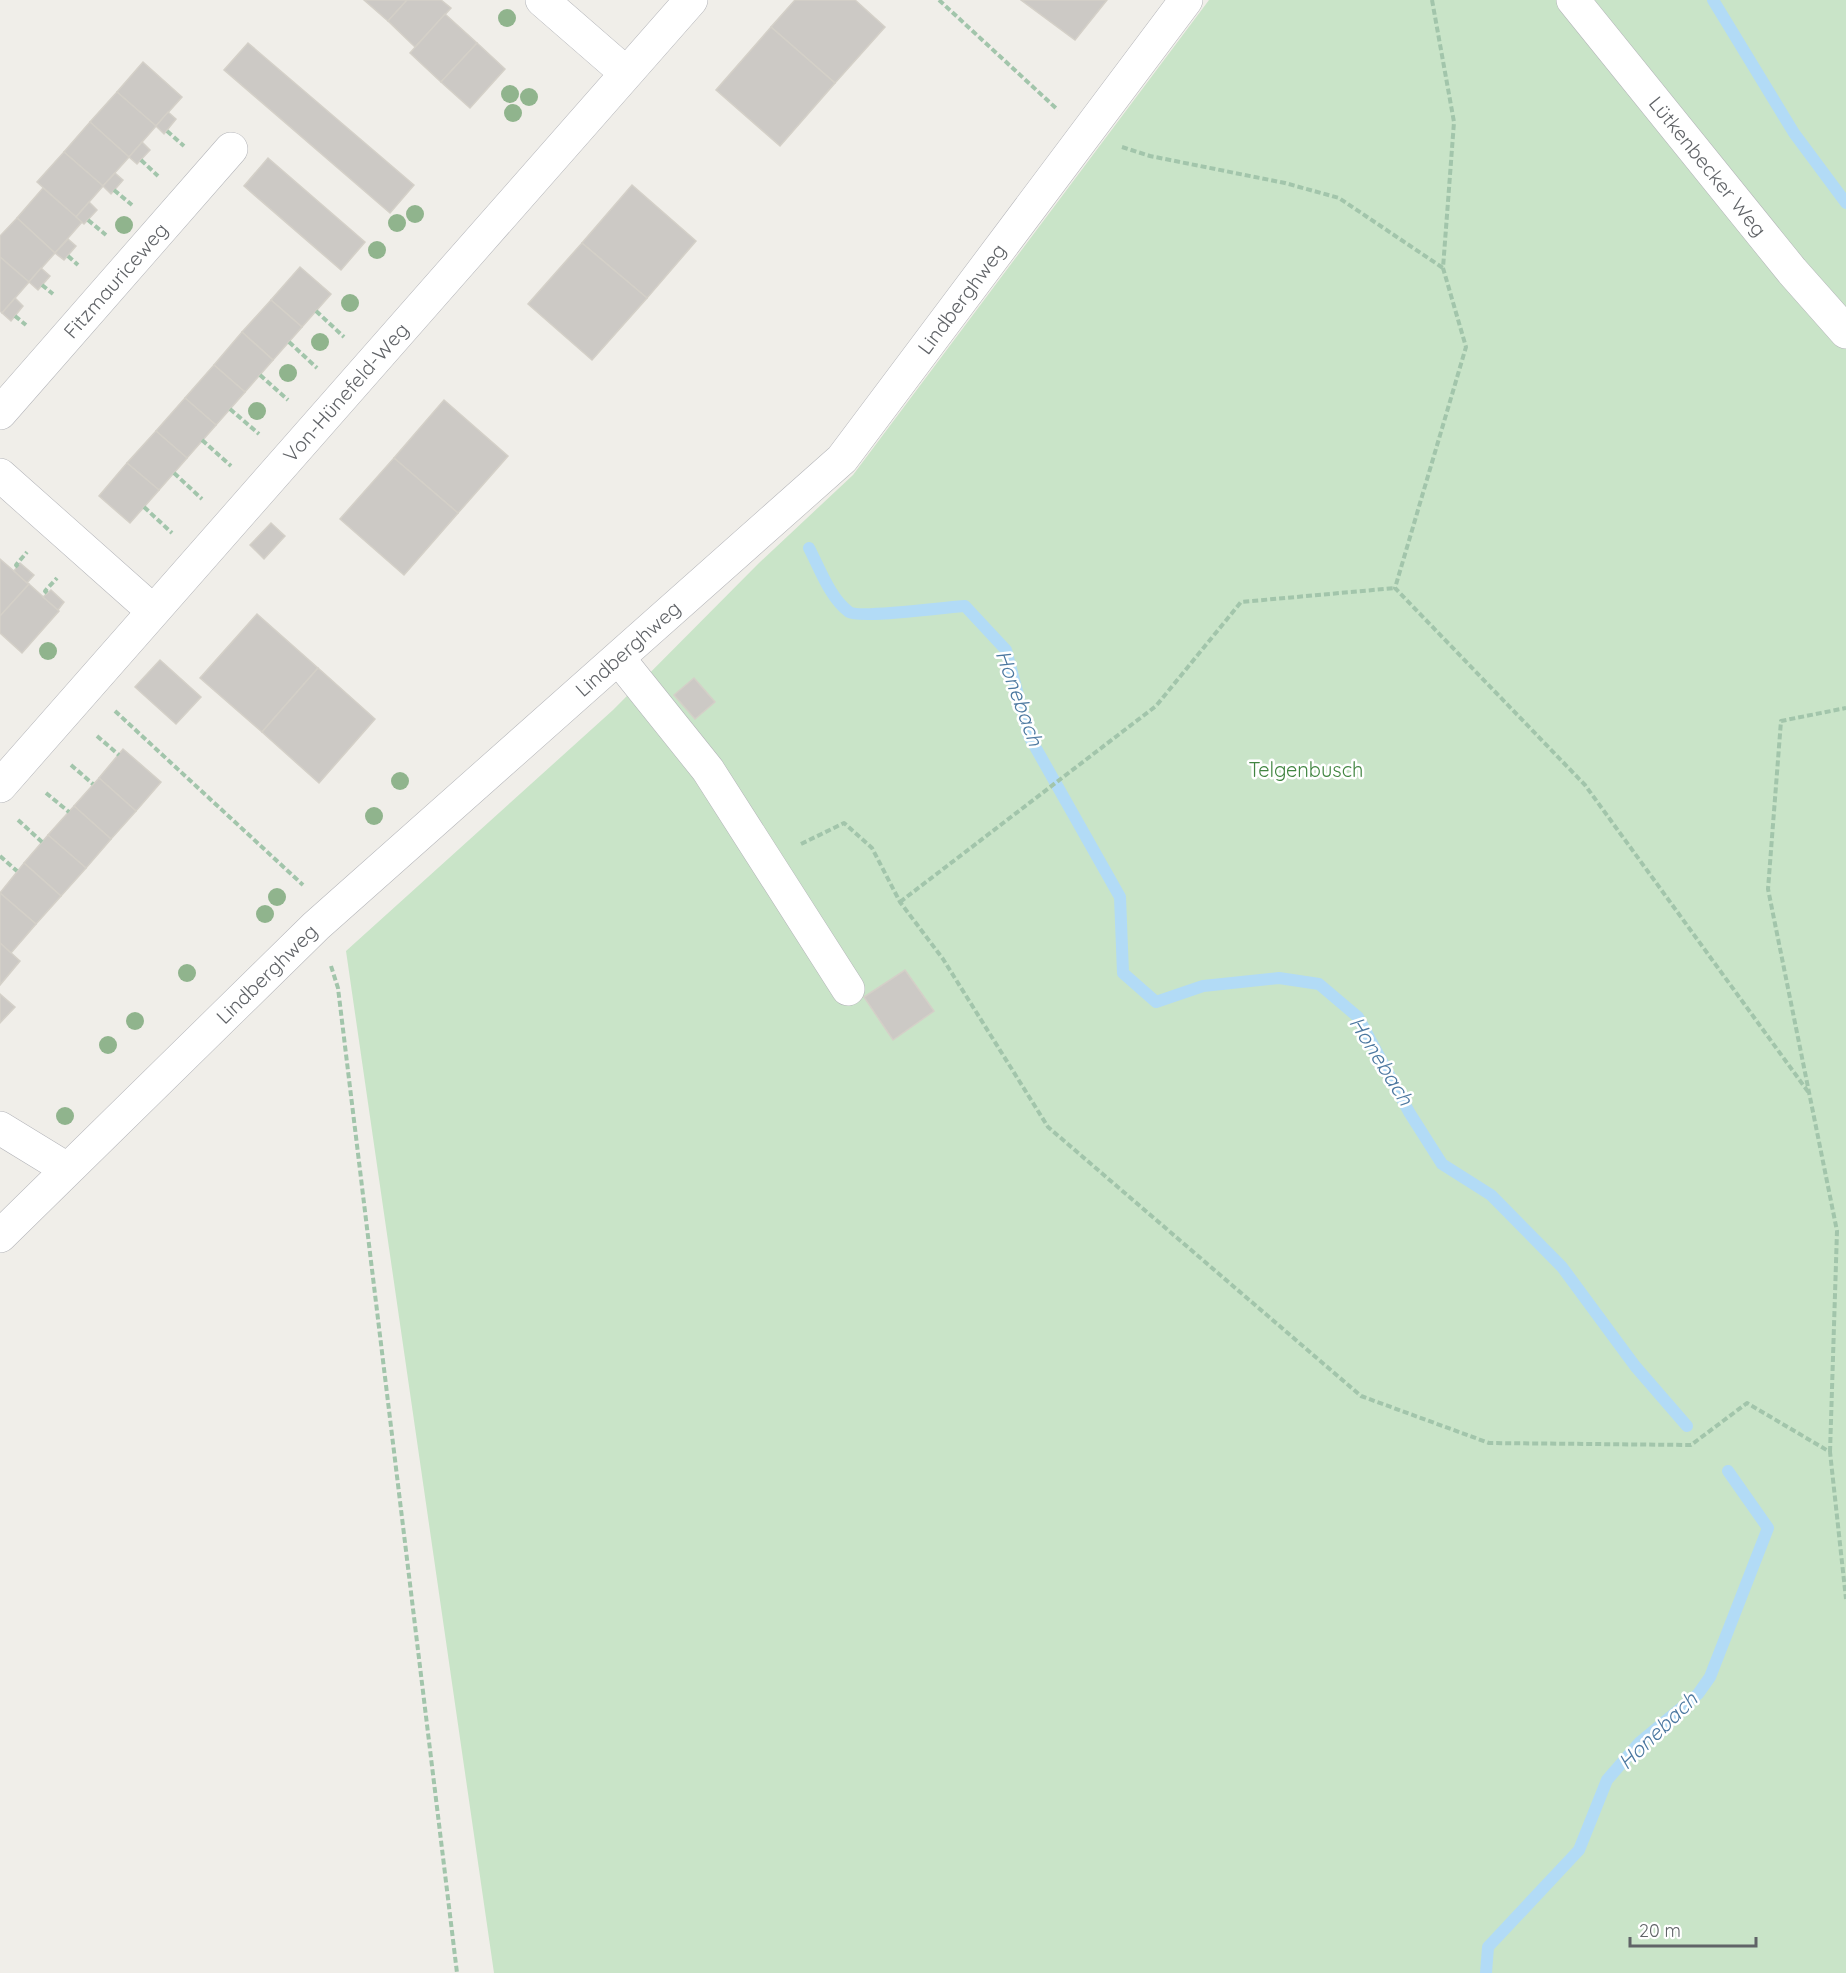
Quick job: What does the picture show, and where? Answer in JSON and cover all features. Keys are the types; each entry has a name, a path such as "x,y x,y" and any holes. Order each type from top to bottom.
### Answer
{"street":[{"path":"542,0 626,72"},
{"name":"Von-Hünefeld-Weg","path":"0,786 691,0"},
{"name":"Lindberghweg","path":"0,1236 324,919 842,459 1186,0"},
{"name":"Lütkenbecker Weg","path":"1573,0 1792,271 1846,332"},
{"name":"Fitzmauriceweg","path":"0,413 231,149"},
{"path":"0,475 153,611"},
{"path":"619,659 708,770 848,989"},
{"path":"0,1128 67,1168"}],"path":[{"path":"939,0 1084,135 1150,156 1285,183 1339,198 1443,268"},
{"path":"1395,588 1466,347 1443,268 1454,122 1432,0"},
{"path":"900,902 1156,706 1241,602 1395,588"},
{"path":"1395,588 1585,785 1809,1093"},
{"path":"87,686 324,919 338,988 457,1973"},
{"path":"1846,708 1781,721 1768,889 1837,1231 1830,1452 1846,1599"},
{"path":"17,819 42,842"},
{"path":"766,861 844,823 872,848 900,902 943,959 1048,1127 1361,1396 1489,1443 1691,1445 1747,1404 1830,1452"},
{"path":"0,856 16,871"}],"green space":[{"name":"Telgenbusch","path":"1209,0 1846,0 1846,1973 494,1973 346,951 613,710 759,563 853,475"}],"building":[{"path":"364,0 407,0 388,21"},
{"path":"407,0 441,0 451,8 415,47 388,21"},
{"path":"795,0 855,0 885,27 835,83 771,27"},
{"path":"1021,0 1107,0 1075,40"},
{"path":"445,14 477,43 441,82 410,53"},
{"path":"771,27 835,83 780,146 716,90"},
{"path":"248,43 414,185 390,213 224,70"},
{"path":"477,43 505,69 470,108 441,82"},
{"path":"143,62 182,97 156,126 117,92"},
{"path":"117,92 156,126 129,157 90,122"},
{"path":"168,112 176,119 164,134 156,126"},
{"path":"90,122 129,157 103,186 64,152"},
{"path":"142,142 150,150 137,164 129,157"},
{"path":"64,152 103,186 76,217 37,182"},
{"path":"268,158 365,242 341,270 244,186"},
{"path":"115,173 123,180 111,194 103,186"},
{"path":"632,185 696,241 647,298 582,243"},
{"path":"43,188 82,222 55,253 17,218"},
{"path":"89,202 97,210 84,224 76,217"},
{"path":"17,218 55,253 29,282 0,257 0,236"},
{"path":"68,239 76,246 64,260 55,253"},
{"path":"582,243 647,298 592,360 528,304"},
{"path":"0,257 29,282 2,313 0,311"},
{"path":"300,267 331,294 302,327 271,300"},
{"path":"41,268 50,276 38,290 29,282"},
{"path":"15,298 23,306 11,321 2,313"},
{"path":"271,300 302,327 273,360 242,332"},
{"path":"242,332 273,360 245,392 214,365"},
{"path":"214,365 245,392 216,425 185,398"},
{"path":"185,398 216,425 187,458 156,431"},
{"path":"444,400 508,456 458,513 394,458"},
{"path":"156,431 187,458 159,490 127,463"},
{"path":"394,458 458,513 404,575 340,519"},
{"path":"127,463 159,490 130,523 99,496"},
{"path":"271,523 285,536 264,559 250,545"},
{"path":"0,559 29,584 0,616"},
{"path":"20,563 34,575 27,583 14,571"},
{"path":"29,584 59,611 22,653 0,633 0,616"},
{"path":"51,590 64,602 58,610 43,597"},
{"path":"257,614 318,668 262,732 200,678"},
{"path":"160,660 201,697 176,724 135,687"},
{"path":"318,668 375,719 319,783 262,732"},
{"path":"694,678 715,702 695,719 674,695"},
{"path":"123,749 161,782 136,811 99,778"},
{"path":"99,778 136,811 111,839 74,806"},
{"path":"74,806 111,839 86,868 48,835"},
{"path":"48,835 86,868 61,896 24,863"},
{"path":"24,863 61,896 36,924 0,893"},
{"path":"0,893 36,924 11,953 0,943"},
{"path":"0,943 20,961 0,985"},
{"path":"905,970 934,1011 893,1040 864,997"},
{"path":"0,994 15,1007 0,1023"}],"waterway":[{"path":"1713,0 1794,133 1846,203"},
{"name":"Honebach","path":"809,548 831,591 849,612 869,614 965,606 1006,650 1029,736 1120,897 1123,973 1156,1002 1203,986 1279,978 1319,984 1358,1017 1409,1112 1442,1164 1491,1195 1562,1267 1635,1366 1687,1426"},
{"name":"Honebach","path":"1486,1973 1488,1947 1579,1850 1607,1780 1640,1742 1698,1694 1710,1677 1768,1528 1728,1471"}]}
